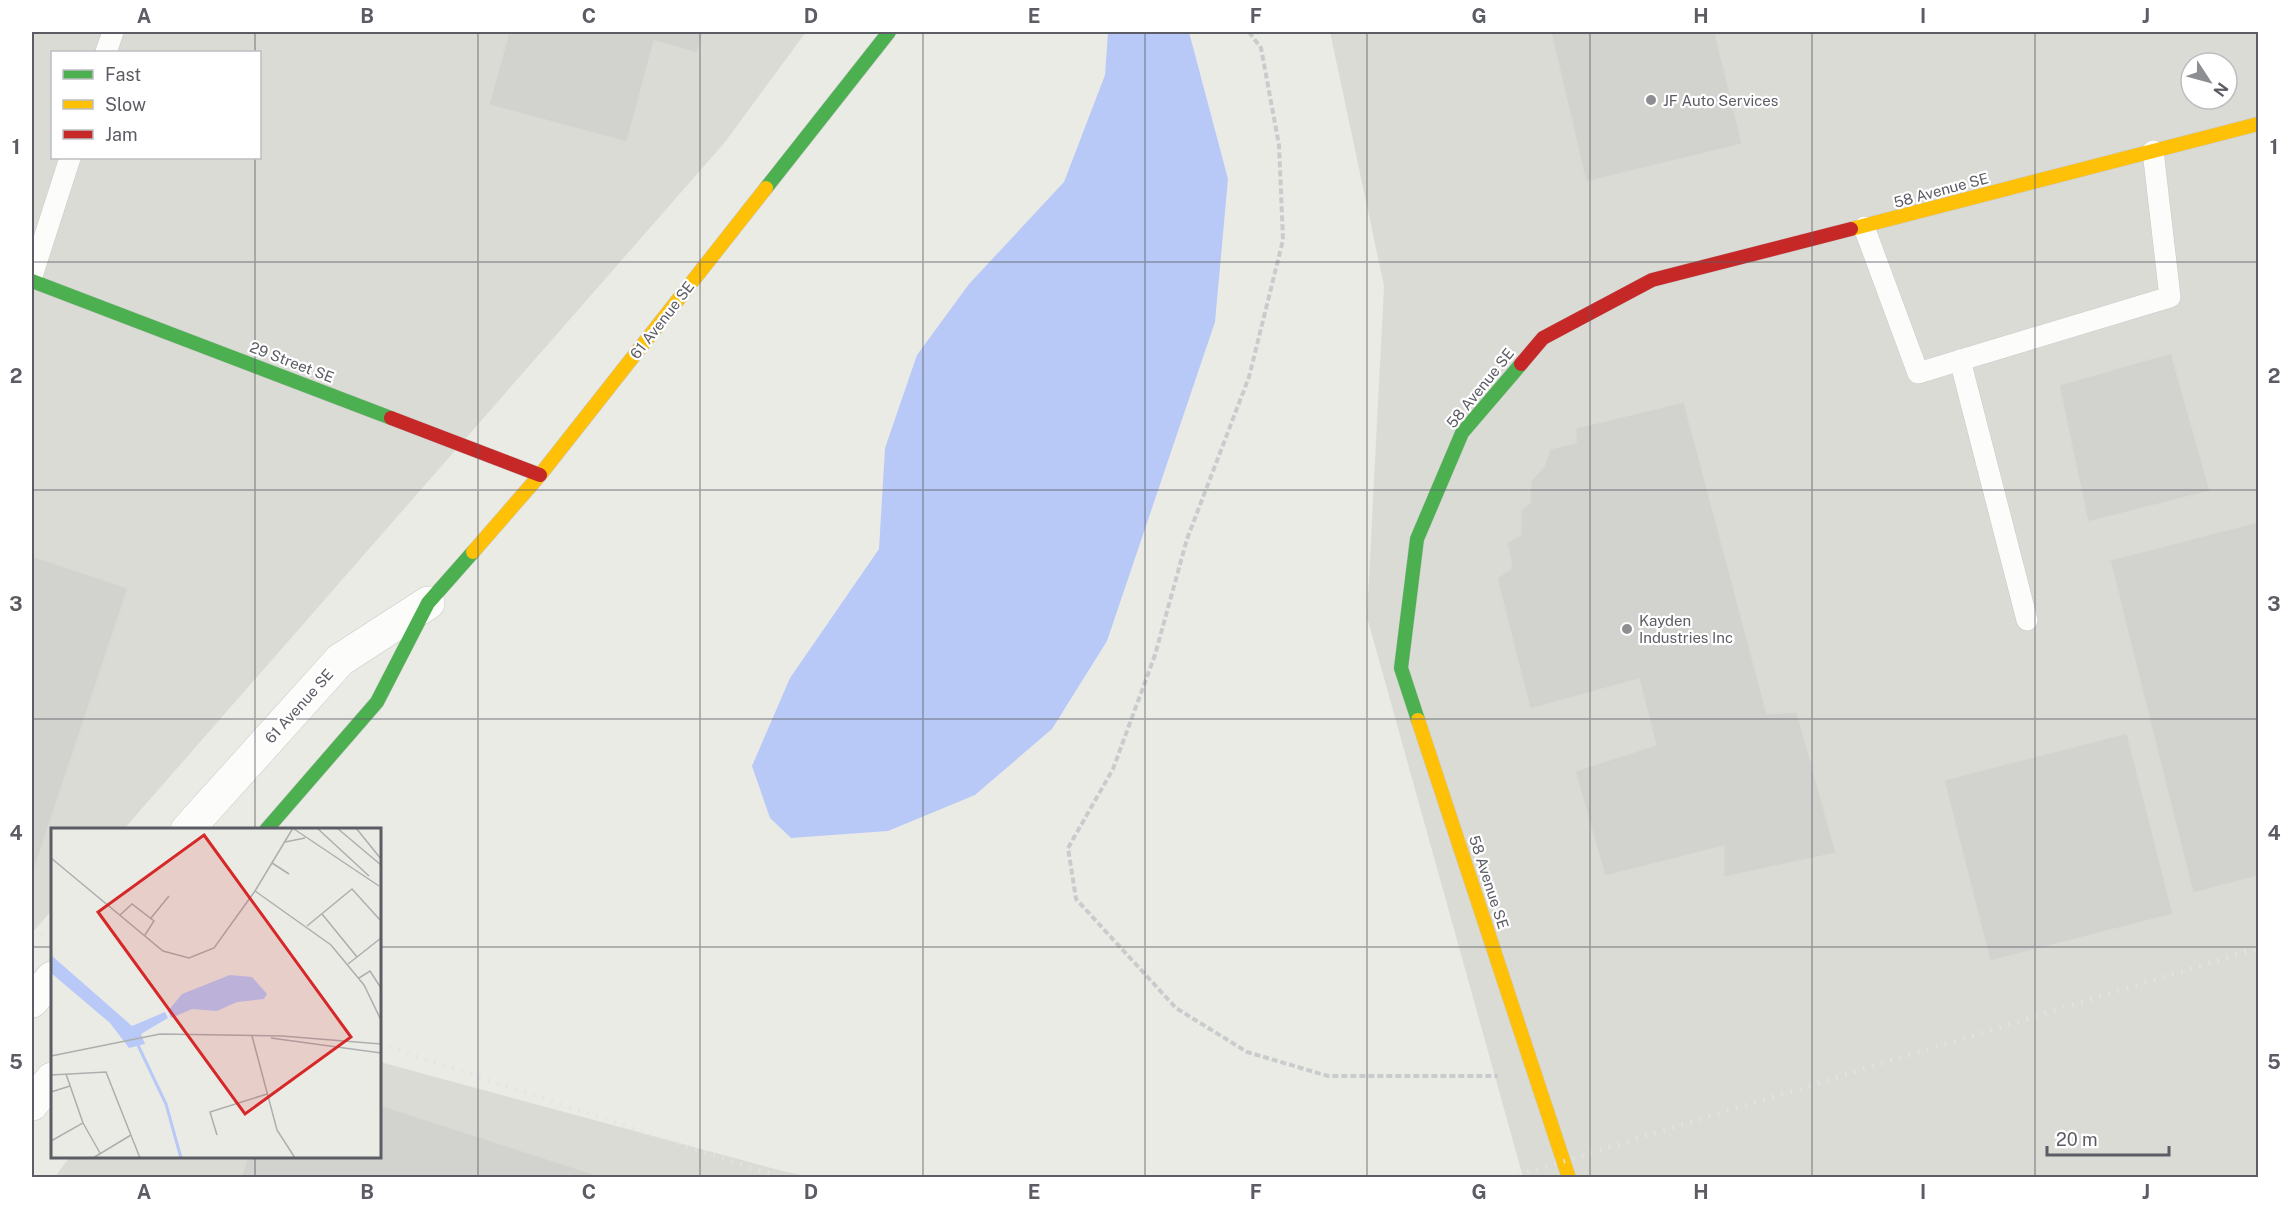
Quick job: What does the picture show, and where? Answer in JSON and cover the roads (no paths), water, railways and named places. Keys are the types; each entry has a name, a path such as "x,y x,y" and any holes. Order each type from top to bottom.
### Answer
{"street":[{"name":"61 Avenue SE","path":"268,828 377,702 428,603 540,475 889,32"},
{"name":"58 Avenue SE","path":"1569,1178 1401,668 1417,539 1462,432 1543,338 1652,280 2259,124"},
{"name":"29 Street SE","path":"32,281 540,475"},
{"name":"61 Avenue SE","path":"189,828 340,660 428,603"},
{"path":"32,1001 51,979"},
{"path":"32,1104 51,1080"}],"lane":[{"path":"106,51 113,32"},
{"path":"1864,227 1918,373 2170,297 2153,151"},
{"path":"32,276 70,159"},
{"path":"1960,360 2027,620"}],"water":[{"path":"1108,32 1189,32 1228,179 1215,322 1107,641 1052,729 975,795 888,831 791,838 770,818 752,766 790,678 879,549 885,448 917,355 969,284 1064,182 1105,75"}],"railway":[{"path":"32,931 51,938"},
{"path":"1509,1178 2258,948"},
{"path":"381,1044 782,1178"}],"place":[{"name":"JF Auto Services","path":"1651,100"},
{"name":"Kayden Industries Inc","path":"1627,629"}]}
